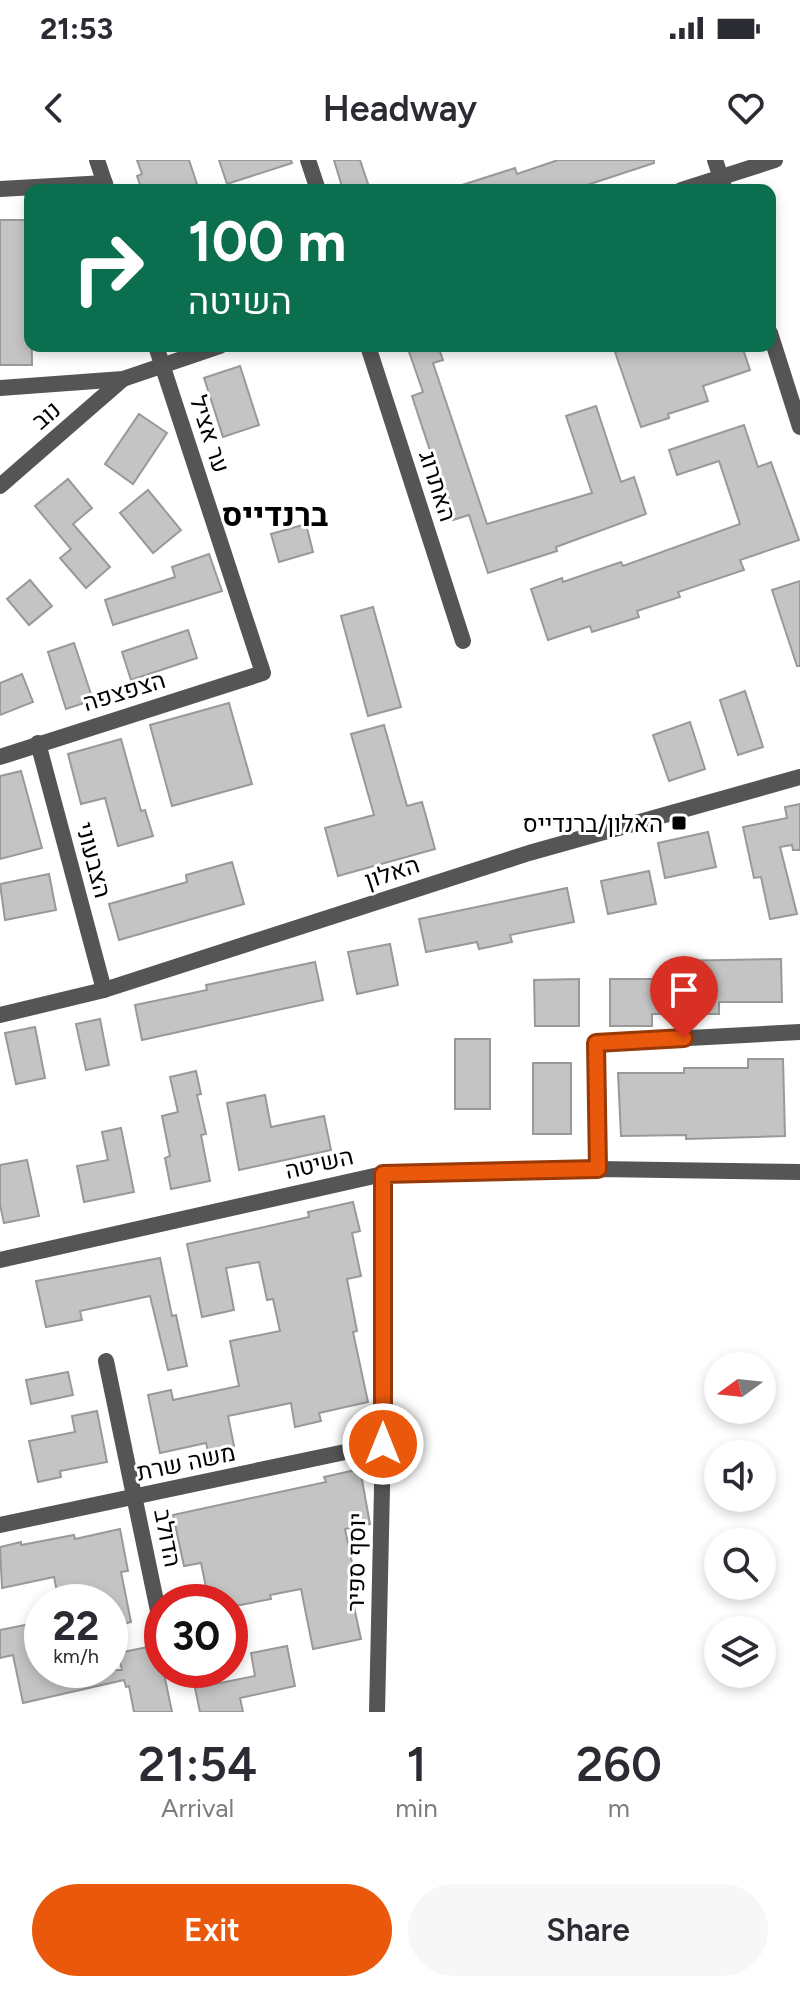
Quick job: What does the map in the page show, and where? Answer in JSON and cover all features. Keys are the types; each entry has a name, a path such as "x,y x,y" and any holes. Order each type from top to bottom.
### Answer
{"street":[{"path":"97,160 105,184"},
{"path":"308,160 316,184"},
{"path":"715,160 723,183 775,160"},
{"path":"0,189 24,188"},
{"name":"ער אציל","path":"158,352 263,673"},
{"path":"0,388 123,379 203,352"},
{"name":"האתרוג","path":"370,352 463,641"},
{"path":"776,352 800,427"},
{"name":"נוב","path":"0,486 123,379"},
{"name":"הצפצפה","path":"0,757 263,673"},
{"name":"הצבעוני","path":"38,743 104,990"},
{"name":"האלון","path":"0,1015 104,990 529,853 800,777"},
{"path":"598,1169 596,1043 800,1032"},
{"name":"השיטה","path":"0,1260 383,1174 598,1169 800,1172"},
{"name":"יוסף ספיר","path":"377,1712 383,1444 383,1174"},
{"name":"הדולב","path":"106,1361 153,1584"},
{"name":"משה שרת","path":"0,1525 383,1444"}],"building":[{"path":"137,160 189,160 197,184 140,184 137,176 142,174"},
{"path":"219,160 291,160 292,163 227,184"},
{"path":"334,160 360,160 368,184 341,184"},
{"path":"558,160 654,160 654,163 590,184 465,184 515,168 517,174"},
{"path":"0,220 24,220 24,352 32,352 32,365 0,365"},
{"path":"409,352 440,352 443,360 433,363 487,524 592,493 566,416 596,406 621,482 634,477 646,514 556,547 557,551 488,573 469,515 453,520 412,396 423,392"},
{"path":"615,352 744,352 750,370 703,386 708,401 641,427"},
{"path":"240,366 259,425 223,437 204,378"},
{"path":"139,414 167,433 133,484 105,464"},
{"path":"744,425 758,467 771,462 799,540 740,560 744,570 678,592 680,597 637,611 639,617 592,632 590,626 548,640 531,589 562,578 563,582 621,562 623,566 740,524 719,461 677,475 669,450"},
{"path":"68,479 92,508 73,524 110,567 86,588 60,558 71,549 35,506"},
{"path":"148,490 181,530 153,553 120,513"},
{"path":"306,524 313,552 279,562 271,534"},
{"path":"209,554 222,591 113,625 105,600 175,577 172,567"},
{"path":"30,580 52,606 29,625 7,599"},
{"path":"800,581 800,666 797,666 772,590"},
{"path":"373,607 401,707 368,716 341,616"},
{"path":"188,630 197,658 131,680 122,652"},
{"path":"74,643 93,700 66,709 48,652"},
{"path":"22,674 33,702 0,715 0,683"},
{"path":"745,691 763,747 738,755 720,700"},
{"path":"229,703 252,784 172,806 150,725"},
{"path":"690,722 705,769 669,781 653,735"},
{"path":"384,725 407,806 422,802 435,849 338,876 325,828 374,815 351,734"},
{"path":"121,739 141,811 145,810 153,836 118,846 105,798 81,804 68,754"},
{"path":"21,771 42,848 0,859 0,776"},
{"path":"800,804 800,850 793,850 792,845 780,847 797,914 770,919 761,877 754,878 743,827 787,818 785,807"},
{"path":"708,832 716,867 665,878 658,843"},
{"path":"232,862 244,904 119,940 109,904 187,882 186,875"},
{"path":"649,871 656,904 608,914 601,881"},
{"path":"49,874 56,910 5,920 0,884"},
{"path":"567,888 574,922 510,935 512,942 479,949 477,942 426,952 419,919"},
{"path":"390,944 398,985 357,994 348,952"},
{"path":"781,959 782,1002 719,1002 719,1014 652,1014 652,1026 610,1026 610,979 671,979 671,961"},
{"path":"315,962 323,1000 142,1040 135,1005 207,990 206,985"},
{"path":"579,979 579,1026 535,1026 534,980"},
{"path":"100,1019 109,1065 86,1070 76,1024"},
{"path":"35,1027 45,1078 16,1084 5,1033"},
{"path":"455,1039 490,1039 490,1109 455,1109"},
{"path":"748,1059 783,1059 785,1136 686,1139 686,1135 621,1136 618,1073 684,1073 684,1068 748,1068"},
{"path":"533,1063 571,1063 571,1134 533,1134"},
{"path":"196,1071 201,1094 197,1095 206,1134 201,1135 210,1181 171,1189 165,1158 170,1156 162,1116 178,1112 170,1077"},
{"path":"265,1095 271,1127 324,1116 331,1150 239,1170 227,1103"},
{"path":"121,1128 134,1192 84,1202 77,1166 108,1160 102,1132"},
{"path":"27,1160 39,1216 4,1223 0,1205 0,1165"},
{"path":"353,1202 360,1231 352,1233 361,1276 347,1279 357,1331 353,1332 368,1402 319,1413 321,1421 295,1427 291,1403 228,1416 234,1446 208,1451 206,1443 160,1453 148,1395 171,1390 173,1400 239,1386 230,1341 280,1331 273,1299 267,1300 259,1262 226,1268 234,1310 202,1317 187,1244 309,1217 308,1212"},
{"path":"160,1258 172,1316 176,1315 187,1366 168,1370 150,1296 80,1311 82,1320 46,1327 36,1281"},
{"path":"68,1372 73,1395 31,1404 26,1380"},
{"path":"97,1411 107,1462 60,1471 61,1477 38,1482 29,1441 75,1432 72,1416"},
{"path":"360,1469 370,1524 345,1529 355,1577 348,1579 361,1639 313,1649 301,1589 248,1603 248,1584 205,1584 201,1563 184,1566 173,1515 326,1482 324,1477"},
{"path":"120,1529 128,1571 121,1572 123,1584 55,1584 54,1577 2,1588 0,1547 74,1535 75,1539"},
{"path":"24,1625 24,1688 89,1688 23,1703 13,1655 0,1658 0,1630"},
{"path":"287,1646 295,1686 240,1698 243,1712 200,1712 195,1688 248,1688 248,1677 255,1676 251,1653"},
{"path":"144,1648 144,1688 167,1688 172,1712 134,1712 129,1686 128,1651"}],"place":[{"name":"האלון/ברנדייס","path":"679,823"}],"district":[{"name":"ברנדייס","path":"275,515"}],"route":[{"path":"383,1444 383,1174 598,1169 596,1043 684,1038"}]}
